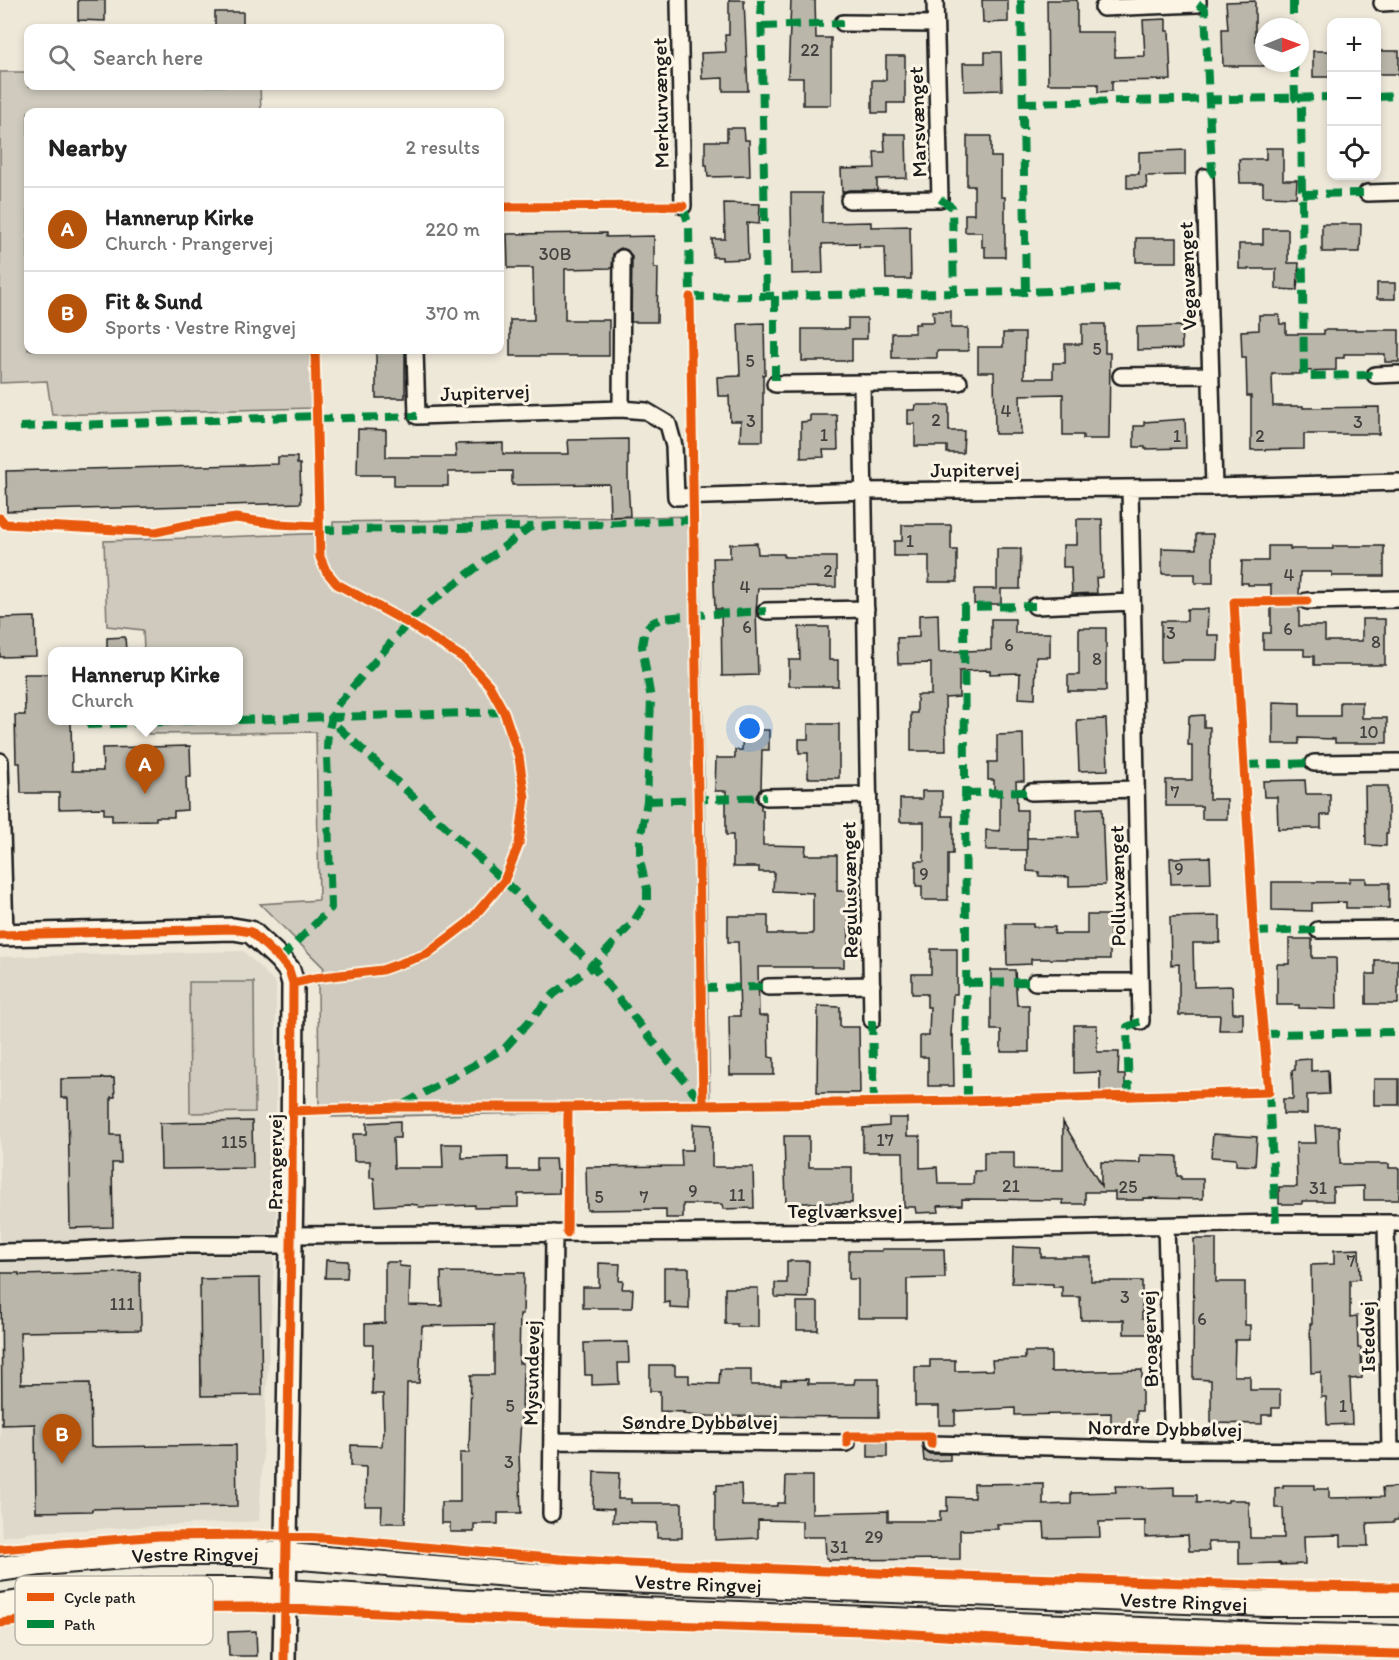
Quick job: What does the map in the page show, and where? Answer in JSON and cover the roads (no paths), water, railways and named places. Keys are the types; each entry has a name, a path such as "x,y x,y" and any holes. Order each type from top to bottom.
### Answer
{"main road":[{"name":"Vestre Ringvej","path":"0,1569 41,1563 160,1553 252,1553 520,1575 624,1580 1267,1604 1399,1604"},
{"name":"Vestre Ringvej","path":"213,1590 286,1591 504,1604 1267,1635 1399,1638"},
{"name":"Vestre Ringvej","path":"0,1606 15,1604"}],"street":[{"name":"Merkurvænget","path":"680,0 683,206"},
{"name":"Marsvænget","path":"849,200 940,199 935,0"},
{"path":"1102,8 1198,4 1198,0"},
{"path":"1382,3 1399,2"},
{"path":"843,23 935,24"},
{"name":"Vegavænget","path":"1204,177 1214,487"},
{"path":"1367,193 1399,192"},
{"path":"621,409 622,258"},
{"name":"Jupitervej","path":"415,354 417,416 621,409 646,411 668,424 674,446 676,497 864,491 1214,487 1399,482"},
{"path":"1375,375 1399,374"},
{"path":"1121,376 1210,375"},
{"path":"776,384 959,382"},
{"name":"Regulusvænget","path":"862,383 872,1020"},
{"name":"Polluxvænget","path":"1130,488 1141,1021"},
{"path":"1307,601 1399,599"},
{"path":"1035,606 1132,602"},
{"path":"766,611 866,609"},
{"name":"Prangervej","path":"0,761 2,934 233,929 251,932 289,970 293,983 284,1660"},
{"path":"1314,763 1399,762"},
{"path":"1031,792 1136,789"},
{"name":"Regulusvænget","path":"766,797 869,795"},
{"path":"1318,930 1399,929"},
{"path":"1035,982 1140,982"},
{"name":"Regulusvænget","path":"768,987 872,985"},
{"name":"Teglværksvej","path":"291,1240 554,1233 905,1231 1276,1223 1393,1223"},
{"name":"Istedvej","path":"1393,1223 1394,1451"},
{"name":"Broagervej","path":"1166,1226 1173,1450"},
{"name":"Mysundevej","path":"551,1514 554,1233"},
{"path":"0,1252 291,1240"},
{"name":"Søndre Dybbølvej","path":"552,1442 848,1443"},
{"name":"Nordre Dybbølvej","path":"931,1444 1173,1450 1394,1451"}],"place":[{"name":"Hannerup Kirke","path":"145,794"},
{"name":"Fit & Sund","path":"62,1464"}]}
